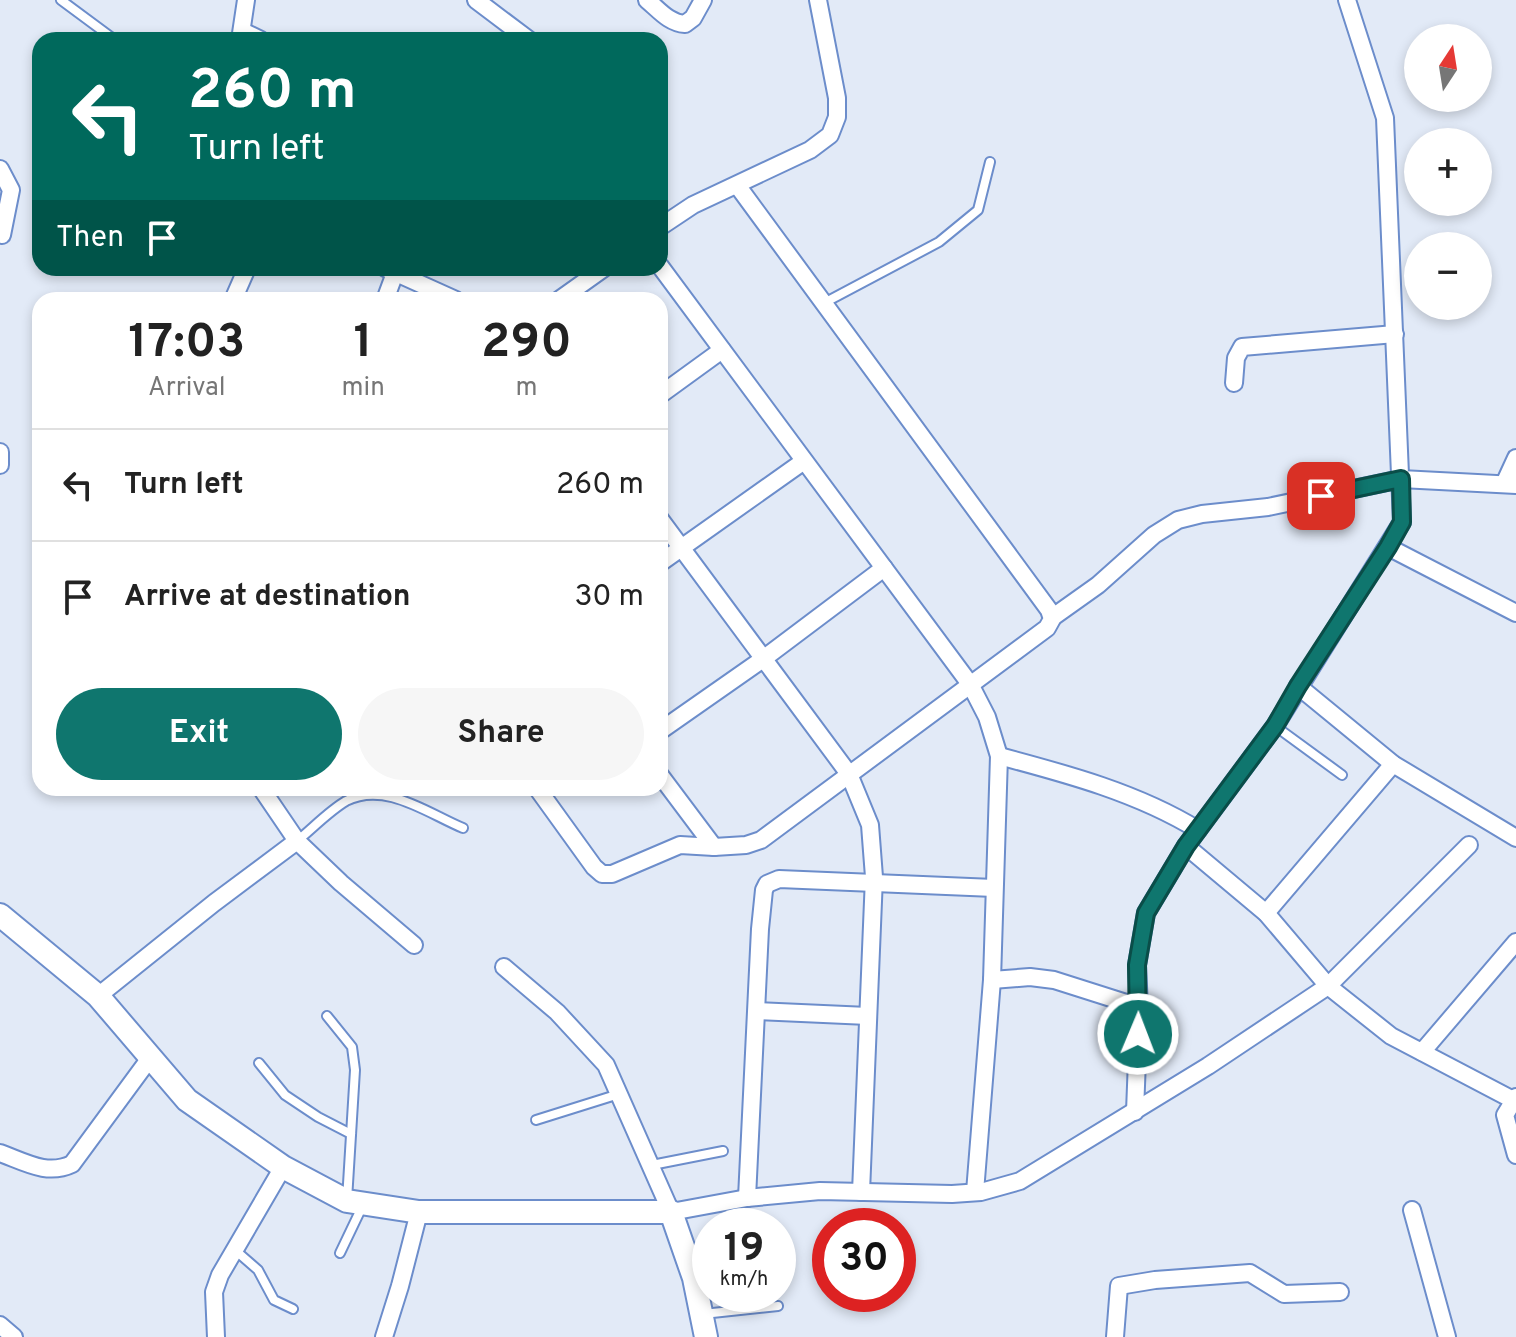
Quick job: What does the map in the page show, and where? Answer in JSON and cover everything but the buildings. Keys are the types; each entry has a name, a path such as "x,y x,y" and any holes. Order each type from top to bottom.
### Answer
{"street":[{"path":"242,32 246,0"},
{"path":"476,0 518,32"},
{"path":"647,0 677,24 685,24 693,18 703,0"},
{"path":"668,219 810,150 822,142 835,126 837,98 818,0"},
{"path":"1135,1112 1139,1007 1137,965 1146,913 1186,846 1275,726 1402,522 1385,118 1347,0"},
{"path":"0,169 11,190 2,235"},
{"path":"737,185 1053,617"},
{"path":"403,276 438,292"},
{"path":"568,292 586,276"},
{"path":"667,276 970,684 987,717 999,756 992,980 975,1192"},
{"path":"1234,383 1236,358 1242,347 1395,334"},
{"path":"668,389 722,350"},
{"path":"0,452 0,465"},
{"path":"543,796 602,874 612,874 680,845 714,847 746,845 761,840 1051,624 1053,617 1098,585 1154,535 1178,520 1202,514 1268,507 1401,479 1510,485 1516,458"},
{"path":"668,558 804,461"},
{"path":"668,530 849,774 870,825 874,882 861,1192"},
{"path":"1388,547 1516,613"},
{"path":"668,725 884,568"},
{"path":"1298,686 1393,764 1516,838"},
{"path":"999,756 1141,800 1171,813 1198,830"},
{"path":"1266,913 1393,764"},
{"path":"668,786 714,847"},
{"path":"266,796 297,841 414,945"},
{"path":"98,996 297,841"},
{"path":"0,915 98,996 187,1100 283,1167 355,1202 419,1212 671,1212 747,1198 820,1191 975,1192 1020,1181 1135,1112 1328,986 1469,845"},
{"path":"1186,846 1266,913 1328,986 1391,1036 1514,1098 1505,1115 1516,1155"},
{"path":"747,1198 760,929 767,884 779,879 994,888"},
{"path":"1422,1052 1516,942"},
{"path":"504,967 557,1012 606,1065 671,1212 694,1278 706,1337"},
{"path":"992,980 1030,977 1054,980 1139,1007"},
{"path":"757,1011 868,1016"},
{"path":"0,1153 47,1171 72,1164 150,1058"},
{"path":"216,1337 214,1292 220,1275 283,1167"},
{"path":"1412,1210 1447,1337"},
{"path":"384,1337 419,1212"},
{"path":"1115,1337 1119,1286 1155,1280 1250,1273 1284,1294 1340,1292"},
{"path":"0,1325 14,1337"}],"lane":[{"path":"61,0 104,32"},
{"path":"824,303 939,242 978,210 990,162"},
{"path":"1275,726 1342,775"},
{"path":"297,841 344,802 360,796"},
{"path":"389,796 463,828"},
{"path":"327,1016 352,1047 355,1070 351,1134 355,1202 340,1253"},
{"path":"259,1063 285,1095 351,1134"},
{"path":"536,1120 620,1093"},
{"path":"652,1165 723,1151"},
{"path":"235,1250 258,1270 274,1300 293,1309"},
{"path":"702,1314 721,1312"}],"route":[{"path":"1138,1034 1137,965 1146,913 1186,846 1275,726 1402,522 1401,479 1321,496"}]}
